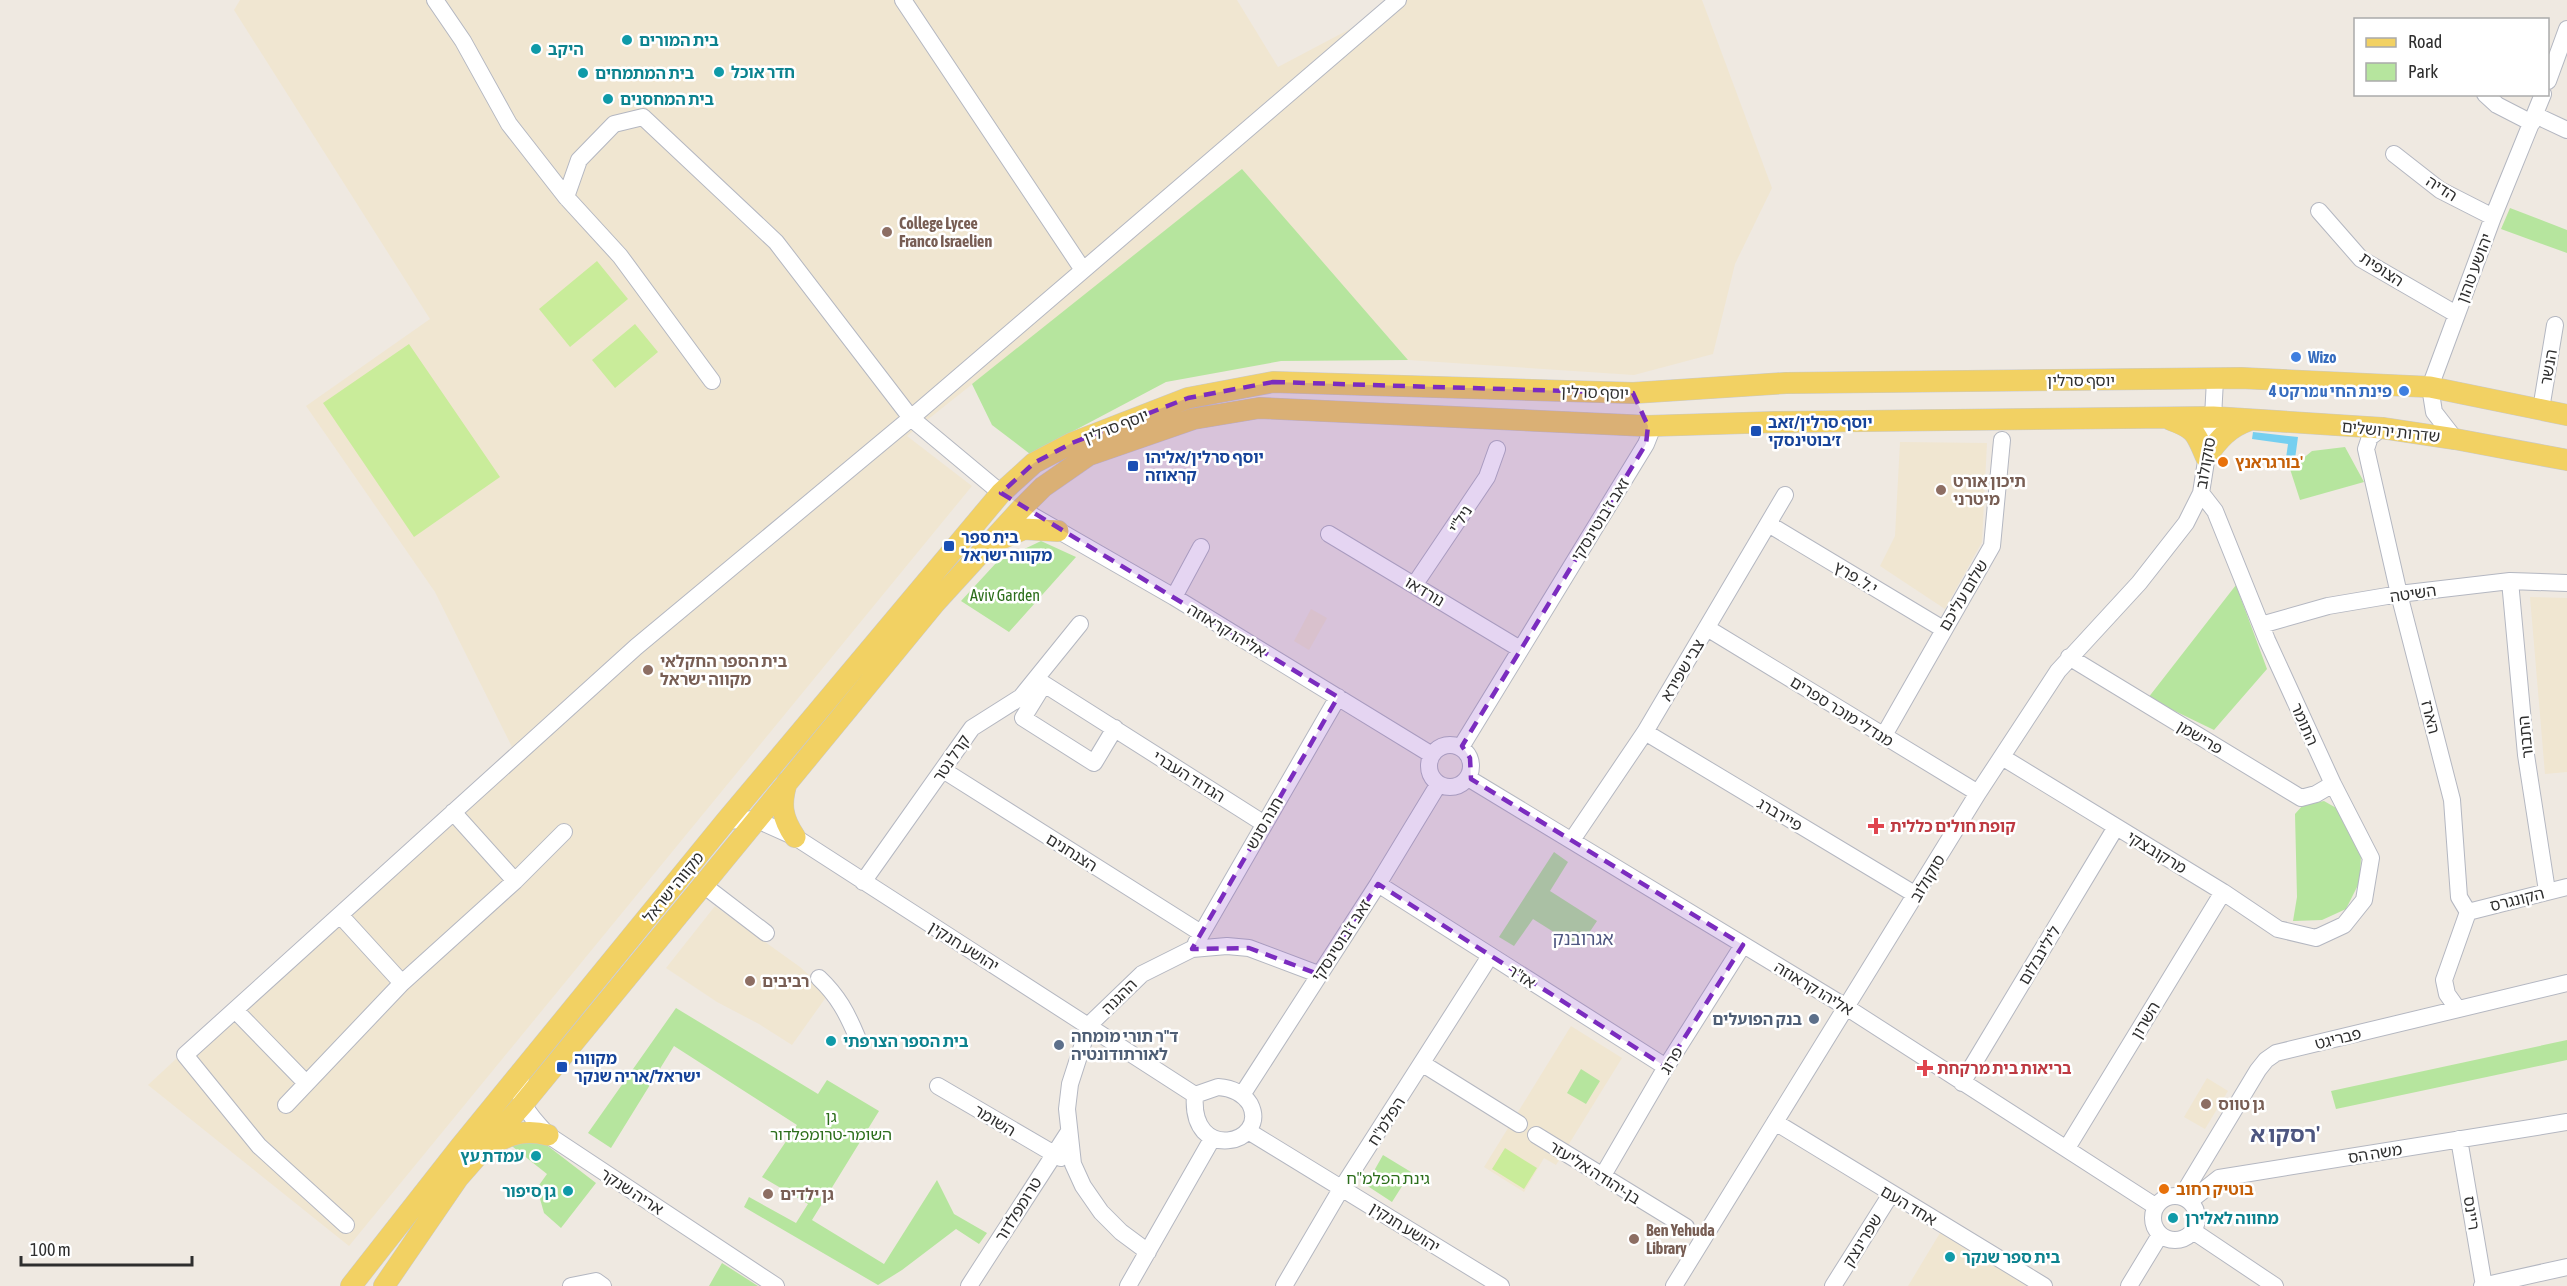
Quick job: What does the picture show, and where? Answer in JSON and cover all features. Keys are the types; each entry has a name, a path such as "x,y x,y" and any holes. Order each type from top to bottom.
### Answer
{"main road":[{"path":"2215,380 2241,378 2430,387 2567,415"},
{"name":"יוסף סרלין","path":"1001,493 1034,463 1072,443 1188,398 1273,382 1633,393 1786,383 2215,380"},
{"path":"1633,393 1647,435"},
{"name":"יוסף סרלין","path":"1021,508 1043,487 1089,455 1193,418 1259,408 1647,435 1680,425 2213,417"},
{"path":"2162,417 2189,427 2198,437 2206,457"},
{"name":"שדרות ירושלים","path":"2213,417 2382,428 2455,438 2567,460"},
{"path":"2206,457 2217,441 2233,426 2251,420"},
{"path":"1001,493 1021,508"},
{"name":"מקווה ישראל","path":"351,1286 401,1221 726,821 1001,493"},
{"name":"מקווה ישראל","path":"384,1286 417,1236 481,1149 523,1104 755,819 935,603 1021,508"},
{"path":"986,546 1024,529 1058,531"},
{"path":"788,780 782,812 785,822 795,837"},
{"path":"481,1149 516,1132 548,1134"},
{"path":"367,1286 396,1246 401,1221"},
{"path":"396,1246 417,1236"}],"street":[{"path":"435,0 463,40 509,124 566,197 620,255 712,381"},
{"path":"903,0 1083,270"},
{"path":"346,1225 259,1146 185,1055 636,646 911,418 1398,0"},
{"path":"2549,76 2567,29"},
{"path":"2487,96 2497,105 2567,130"},
{"name":"יהושע טהון","path":"2430,387 2493,217 2542,96"},
{"path":"566,197 579,160 614,124 643,117 776,242 911,418 1001,493"},
{"name":"הדיה","path":"2394,154 2440,190 2493,217"},
{"name":"הצופית","path":"2319,211 2361,259 2456,314"},
{"name":"הנשר","path":"2541,409 2555,325"},
{"name":"סוקולוב","path":"1674,1286 1978,793 2069,657 2145,574 2186,524 2201,493 2213,417 2215,380"},
{"path":"2430,387 2434,412 2455,438"},
{"name":"הארז","path":"2382,428 2370,437 2366,449 2399,594 2452,800 2458,897 2468,912"},
{"name":"זאב ז'בוטינסקי","path":"1461,747 1647,435"},
{"name":"שלום עליכם","path":"1883,737 1992,546 2002,440"},
{"name":"ניל\"י","path":"1415,584 1487,477 1497,449"},
{"name":"התומר","path":"2201,493 2216,511 2261,625 2332,784 2371,858 2364,900 2344,925 2316,938"},
{"name":"צבי שפירא","path":"1572,840 1645,732 1770,525 1785,495"},
{"name":"אליהו קראוזה","path":"1021,508 1174,597 1432,755"},
{"name":"י.ל. פרץ","path":"1770,525 1943,629"},
{"name":"נורדאו","path":"1329,534 1520,649"},
{"path":"1174,597 1202,547"},
{"name":"השיטה","path":"2261,625 2328,606 2399,594 2510,581 2567,583"},
{"name":"התבור","path":"2510,581 2526,755 2547,891"},
{"name":"קרל נטר","path":"863,882 972,728 1021,697 1080,624"},
{"name":"מנדלי מוכר ספרים","path":"1707,628 1978,793"},
{"name":"פרישמן","path":"2069,657 2301,798 2316,794 2332,784"},
{"name":"הגדוד העברי","path":"1115,729 1094,763 1023,718 1044,684 1115,729 1263,823"},
{"name":"חנה סנש","path":"1192,949 1338,697"},
{"name":"פיירברג","path":"1645,732 1916,895"},
{"path":"1448,745 1461,747 1470,758 1471,771 1468,778 1458,786 1451,788 1438,785 1428,768 1432,755 1448,745"},
{"name":"מרקובצקי","path":"2002,757 2223,892 2278,929 2316,938"},
{"name":"הצנחנים","path":"944,770 1201,933"},
{"name":"אליהו קראוזה","path":"1468,778 1846,1007 2155,1206"},
{"name":"זאב ז'בוטינסקי","path":"1242,1095 1378,884 1438,785"},
{"path":"453,812 514,881"},
{"name":"יהושע חנקין","path":"726,821 755,819 795,837 1195,1095"},
{"name":"לילינבלום","path":"1962,1083 2116,826"},
{"path":"286,1105 402,983 564,832"},
{"path":"702,884 766,933"},
{"name":"אז\"ר","path":"1378,884 1666,1067"},
{"name":"הקונגרס","path":"2468,912 2567,887"},
{"name":"השרון","path":"2067,1148 2223,892"},
{"path":"2457,1008 2447,994 2444,980 2468,912"},
{"path":"340,915 402,983"},
{"name":"פרוג","path":"1602,1177 1666,1067 1743,945"},
{"name":"ההגנה","path":"1148,1252 1121,1232 1101,1212 1083,1186 1072,1164 1068,1133 1070,1084 1089,1025 1142,974 1192,949 1227,946 1249,948 1318,974"},
{"name":"הפלמ\"ח","path":"1284,1286 1342,1188 1490,956"},
{"path":"819,978 836,994 847,1011 857,1037"},
{"name":"פבריגט","path":"2186,1199 2201,1162 2258,1070 2276,1053 2567,983"},
{"path":"235,1010 306,1083"},
{"path":"1423,1064 1519,1124"},
{"path":"522,1074 519,1090 523,1104"},
{"name":"השומר","path":"938,1086 1053,1154"},
{"path":"1218,1087 1242,1095 1251,1108 1253,1116 1248,1131 1230,1141 1212,1139 1198,1125 1194,1107 1195,1095 1218,1087"},
{"name":"אריה שנקר","path":"523,1104 548,1134 776,1286"},
{"name":"אחד העם","path":"1775,1122 2044,1286"},
{"name":"משה הס","path":"2186,1199 2219,1178 2567,1123"},
{"name":"יהושע חנקין","path":"1248,1131 1501,1286"},
{"name":"טרומפלדור","path":"969,1286 1068,1133"},
{"name":"בן-יהודה אליעזר","path":"1536,1135 1686,1227"},
{"path":"1128,1286 1212,1139"},
{"name":"ריינס","path":"2459,1139 2483,1286"},
{"path":"1053,1154 1072,1164"},
{"path":"2201,1162 2206,1175 2219,1178"},
{"name":"שפרינצק","path":"1833,1286 1891,1194"},
{"path":"2167,1196 2186,1199 2196,1212 2196,1225 2193,1231 2181,1239 2173,1240 2160,1235 2152,1221 2155,1206 2167,1196"},
{"path":"2193,1231 2275,1286"},
{"path":"2129,1286 2160,1235"},
{"path":"2483,1286 2567,1267"},
{"path":"571,1286 596,1281 603,1286"}],"highlighted area":[{"path":"1273,382 1633,393 1648,426 1646,444 1462,746 1470,758 1471,779 1743,945 1666,1067 1378,884 1318,974 1249,948 1192,949 1338,697 1001,493 1034,463 1072,443 1188,398"}],"shaded area":[{"name":"בית הספר החקלאי מקווה ישראל","path":"240,0 1237,0 1278,67 1405,0 1702,0 1772,188 1735,264 1713,354 1634,375 1408,360 1242,170 907,436 972,486 349,1246 148,1085 512,747 435,592 306,406 430,319 234,10"},
{"name":"תיכון אורט מיטרני","path":"1900,442 1987,443 1982,542 1945,609 1880,566 1895,536"},
{"path":"2530,597 2567,598 2567,772 2545,774"},
{"path":"1311,609 1327,618 1309,650 1294,641"},
{"name":"רביבים","path":"715,906 800,967 829,993 792,1045 759,1024 717,1002 666,968"},
{"path":"1571,1026 1622,1058 1556,1165 1544,1158 1524,1192 1484,1167"},
{"name":"גן טווס","path":"2207,1078 2228,1091 2205,1129 2184,1117"},
{"path":"1943,1228 2038,1286 1908,1286"}],"green space":[{"path":"1242,169 1408,360 1281,361 1166,382 1030,454 992,425 972,384"},
{"path":"2510,208 2567,230 2567,253 2501,229"},
{"path":"597,261 628,299 570,347 539,309"},
{"path":"635,324 658,352 615,388 592,360"},
{"path":"409,344 500,477 414,537 323,403"},
{"path":"2345,447 2364,482 2300,500 2290,469 2312,451"},
{"name":"Aviv Garden","path":"1041,541 1076,557 1009,632 961,601 997,562"},
{"path":"2236,585 2267,669 2214,730 2148,698"},
{"path":"2324,801 2338,809 2361,855 2360,881 2346,909 2322,920 2293,921 2297,897 2295,814 2303,805"},
{"path":"1554,852 1568,862 1550,891 1597,921 1579,948 1533,919 1514,946 1499,937"},
{"name":"גן השומר-טרומפלדור","path":"676,1008 818,1094 827,1080 879,1111 812,1220 884,1264 937,1180 954,1214 987,1233 979,1244 956,1229 902,1270 878,1285 744,1207 749,1197 796,1223 808,1204 762,1177 797,1125 674,1046 611,1148 588,1133"},
{"path":"2567,1040 2567,1060 2336,1109 2331,1091"},
{"path":"1581,1069 1600,1081 1586,1104 1567,1093"},
{"path":"529,1139 544,1143 596,1183 561,1228 544,1213 537,1188 547,1174 508,1143"},
{"path":"1505,1148 1537,1168 1524,1189 1492,1169"},
{"name":"גינת הפלמ\"ח","path":"1383,1155 1411,1172 1392,1202 1366,1185"},
{"path":"722,1263 758,1286 709,1286"}],"water":[{"path":"2253,432 2298,437 2295,459 2286,458 2288,444 2252,439"}],"place":[{"name":"בית המורים","path":"627,40"},
{"name":"היקב","path":"536,49"},
{"name":"חדר אוכל","path":"719,72"},
{"name":"בית המתמחים","path":"583,73"},
{"name":"בית המחסנים","path":"608,99"},
{"name":"College Lycee Franco Israelien","path":"887,232"},
{"name":"Wizo","path":"2296,357"},
{"name":"מרקט 4u פינת החי","path":"2404,391"},
{"name":"יוסף סרלין/זאב ז׳בוטינסקי","path":"1756,431"},
{"name":"בורגראנץ'","path":"2223,462"},
{"name":"יוסף סרלין/אליהו קראוזה","path":"1133,466"},
{"name":"תיכון אורט מיטרני","path":"1941,490"},
{"name":"בית ספר מקווה ישראל","path":"949,546"},
{"name":"בית הספר החקלאי מקווה ישראל","path":"648,670"},
{"name":"קופת חולים כללית","path":"1876,826"},
{"name":"רביבים","path":"750,981"},
{"name":"בנק הפועלים","path":"1814,1019"},
{"name":"בית הספר הצרפתי","path":"831,1041"},
{"name":"ד\"ר תורי מומחה לאורתודונטיה","path":"1059,1045"},
{"name":"מקווה ישראל/אריה שנקר","path":"562,1067"},
{"name":"בריאות בית מרקחת","path":"1925,1068"},
{"name":"גן טווס","path":"2206,1104"},
{"name":"עמדת עץ","path":"536,1156"},
{"name":"בוטיק רחוב","path":"2164,1189"},
{"name":"גן סיפור","path":"568,1191"},
{"name":"גן ילדים","path":"768,1194"},
{"name":"מחווה לאלירן","path":"2173,1218"},
{"name":"Ben Yehuda Library","path":"1634,1239"},
{"name":"בית ספר שנקר","path":"1950,1257"}],"district":[{"name":"אגרובנק","path":"1583,938"},
{"name":"רסקו א'","path":"2285,1134"}]}
